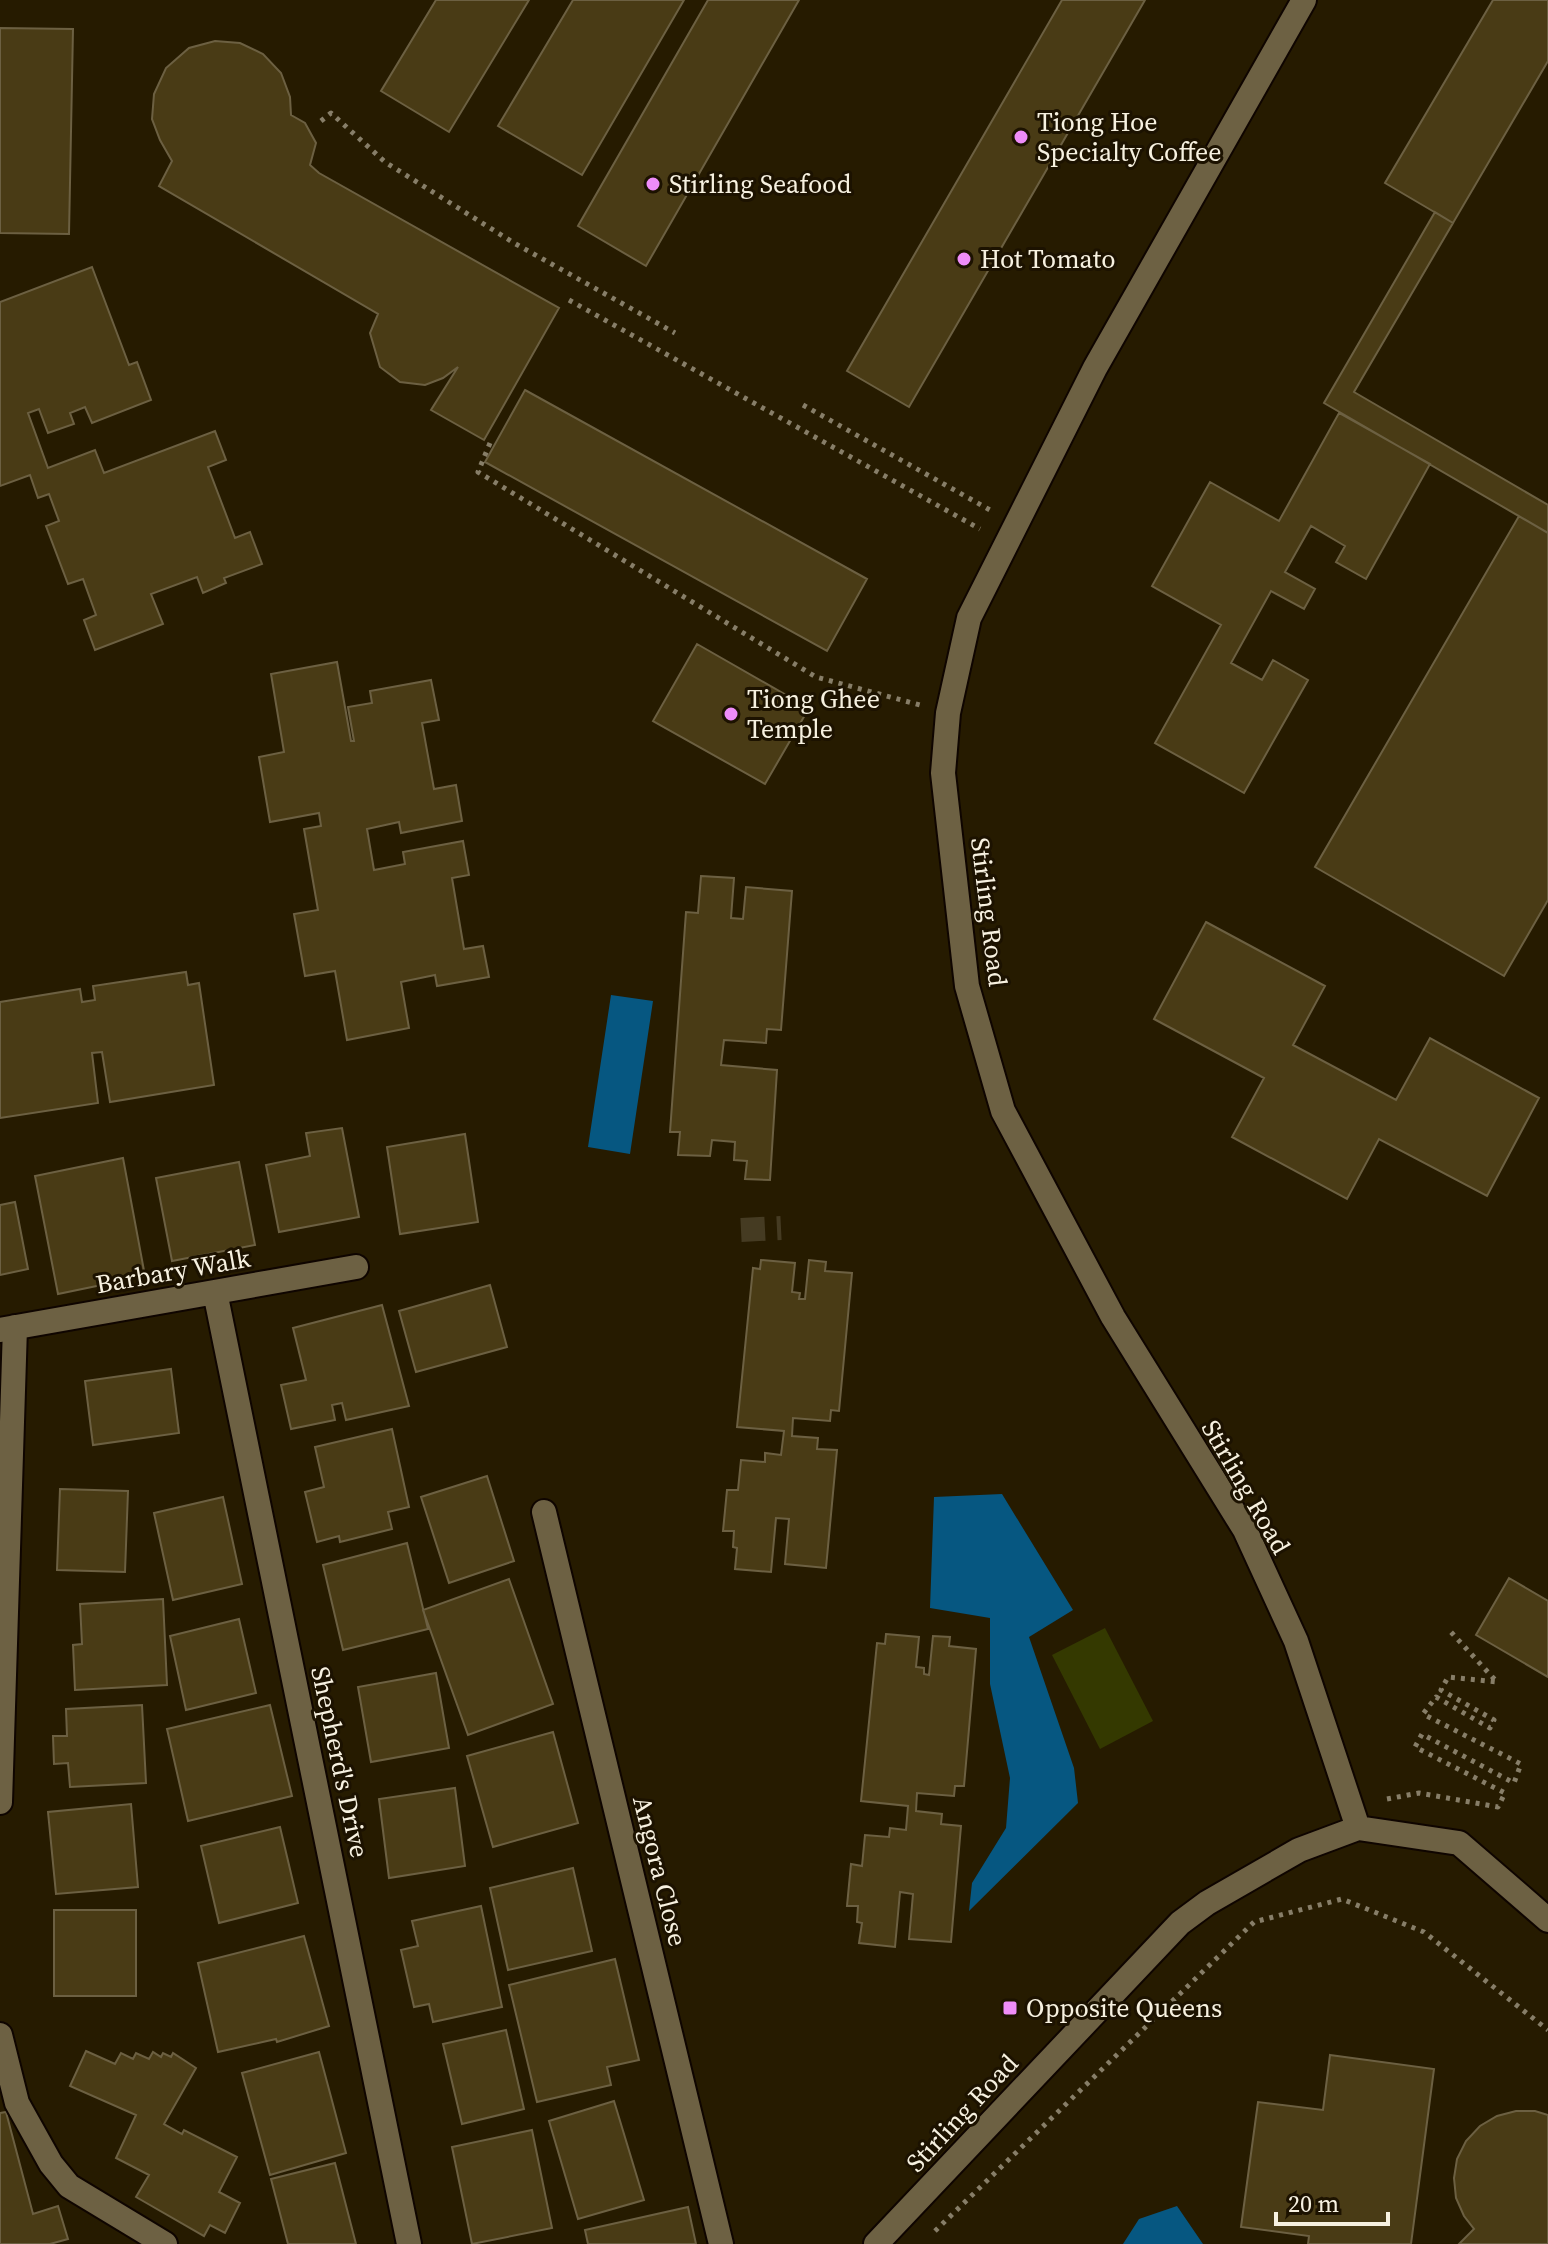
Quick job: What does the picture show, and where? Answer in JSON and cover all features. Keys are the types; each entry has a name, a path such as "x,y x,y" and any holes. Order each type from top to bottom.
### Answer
{"street":[{"name":"Stirling Road","path":"1304,0 1095,368 969,618 948,713 943,773 967,986 1003,1111 1113,1317 1245,1530 1296,1641 1358,1828"},
{"name":"Barbary Walk","path":"8,1329 356,1267"},
{"name":"Shepherd's Drive","path":"215,1292 409,2244"},
{"path":"0,1802 8,1329"},
{"name":"Angora Close","path":"544,1512 721,2244"},
{"name":"Stirling Road","path":"876,2244 1180,1923 1207,1903 1299,1850 1358,1828 1459,1843 1548,1920"},
{"path":"0,2035 17,2103 51,2164 69,2186 165,2244"}],"path":[{"path":"321,121 331,113 385,162 514,243 675,333"},
{"path":"569,300 1011,534"},
{"path":"803,405 1011,534"},
{"path":"490,443 478,472 816,677 948,713"},
{"path":"1350,1805 1419,1793 1498,1807 1505,1793 1415,1747 1422,1734 1514,1783 1521,1764 1423,1714 1436,1697 1490,1728 1494,1720 1441,1690 1448,1677 1497,1682 1450,1631"},
{"path":"930,2235 1254,1922 1342,1899 1424,1932 1548,2030"}],"green space":[{"path":"1105,1628 1153,1721 1100,1749 1052,1655"}],"water":[{"path":"611,995 653,1001 630,1154 588,1147"},
{"path":"1002,1494 1073,1610 1029,1637 1074,1768 1078,1803 969,1911 972,1883 1006,1828 1010,1778 990,1684 990,1618 930,1608 934,1497"},
{"path":"1177,2206 1203,2244 1123,2244 1139,2219"}],"building":[{"path":"436,0 529,0 449,132 381,91"},
{"path":"573,0 684,0 582,175 498,126"},
{"path":"708,0 799,0 646,266 578,226"},
{"path":"1062,0 1145,0 909,407 847,371"},
{"path":"1493,0 1548,0 1548,61 1453,223 1385,183"},
{"path":"0,28 73,29 69,234 0,233"},
{"path":"215,41 240,43 263,54 281,73 290,97 291,115 305,123 316,143 310,165 319,173 559,308 484,440 431,410 458,367 443,378 425,385 400,382 380,367 370,333 378,314 159,186 172,161 152,119 154,94 166,68 189,48"},
{"path":"1435,212 1453,223 1354,392 1548,505 1548,533 1324,403"},
{"path":"92,267 129,365 137,362 151,400 92,423 85,407 70,413 74,424 48,433 39,409 28,413 48,468 95,450 104,473 215,431 226,460 208,467 235,538 250,532 262,564 224,578 226,583 203,593 197,577 151,594 163,624 95,650 84,620 96,615 83,579 68,584 46,526 59,521 49,494 38,498 30,475 0,486 0,302"},
{"path":"525,390 867,579 827,651 485,462"},
{"path":"1339,413 1430,464 1366,579 1336,562 1345,546 1311,526 1285,572 1315,589 1304,609 1271,591 1231,663 1262,680 1273,660 1308,680 1244,793 1155,743 1221,625 1152,586 1210,482 1279,521"},
{"path":"1519,516 1548,533 1548,900 1504,976 1315,867"},
{"name":"Tiong Ghee Temple","path":"697,644 809,708 765,784 653,721"},
{"path":"337,662 351,741 354,741 348,707 372,703 370,691 431,680 439,720 422,723 434,789 456,785 462,821 401,833 399,822 367,829 374,870 405,864 403,852 463,841 469,875 452,878 464,949 483,946 489,977 437,986 435,975 401,982 409,1028 347,1040 335,971 305,976 294,914 318,910 304,829 321,826 319,813 270,822 259,757 284,752 271,674"},
{"path":"701,876 734,878 731,918 743,919 746,887 792,891 781,1030 767,1029 766,1043 724,1040 721,1065 777,1070 770,1180 745,1179 747,1161 734,1160 735,1142 712,1140 710,1156 678,1155 680,1132 670,1132 686,912 698,913"},
{"path":"1206,922 1325,986 1293,1045 1396,1100 1430,1038 1539,1098 1487,1196 1379,1139 1347,1199 1232,1137 1264,1078 1154,1019"},
{"path":"186,972 188,985 199,983 214,1085 110,1102 102,1052 92,1053 98,1103 0,1118 0,1002 80,989 82,1002 95,1000 93,986"},
{"path":"342,1128 359,1217 279,1232 266,1165 310,1156 306,1133"},
{"path":"465,1134 478,1222 400,1234 387,1147"},
{"path":"123,1158 145,1276 58,1294 35,1176"},
{"path":"239,1162 255,1245 172,1261 156,1178"},
{"path":"15,1202 28,1269 0,1275 0,1205"},
{"path":"761,1260 795,1263 792,1292 800,1293 799,1299 805,1299 809,1260 826,1262 825,1271 852,1273 839,1411 831,1410 830,1421 793,1418 792,1436 818,1438 817,1449 837,1450 826,1568 785,1564 789,1519 776,1518 771,1572 735,1569 737,1548 733,1547 734,1531 723,1531 727,1490 738,1490 741,1460 765,1462 765,1453 781,1455 784,1431 737,1427 753,1268 760,1269"},
{"path":"490,1285 507,1347 416,1372 399,1311"},
{"path":"382,1305 409,1406 346,1420 342,1403 332,1405 335,1420 291,1429 281,1385 306,1380 293,1328"},
{"path":"171,1369 179,1433 93,1445 85,1381"},
{"path":"392,1429 409,1507 388,1512 392,1529 340,1542 339,1536 317,1542 305,1492 324,1487 315,1447"},
{"path":"487,1476 514,1561 449,1583 421,1497"},
{"path":"60,1489 128,1491 125,1572 57,1570"},
{"path":"223,1497 242,1584 173,1600 154,1513"},
{"path":"407,1543 428,1629 343,1650 323,1565"},
{"path":"1509,1578 1548,1601 1548,1677 1476,1635"},
{"path":"509,1579 553,1704 468,1735 423,1610"},
{"path":"163,1599 167,1685 75,1690 73,1645 82,1644 80,1604"},
{"path":"239,1619 256,1693 186,1710 170,1636"},
{"path":"886,1634 919,1637 916,1667 924,1668 924,1674 929,1675 933,1636 950,1637 949,1646 976,1649 964,1786 955,1786 954,1796 917,1793 916,1811 942,1814 941,1824 961,1826 951,1942 909,1939 913,1894 900,1892 895,1947 859,1943 862,1923 857,1922 858,1906 847,1906 851,1864 862,1866 865,1835 889,1837 890,1828 906,1830 908,1806 861,1801 877,1643 885,1644"},
{"path":"436,1673 449,1748 371,1762 358,1687"},
{"path":"142,1705 146,1783 70,1787 68,1763 54,1764 53,1736 67,1736 66,1709"},
{"path":"270,1705 292,1796 188,1821 167,1729"},
{"path":"553,1732 578,1823 493,1847 467,1756"},
{"path":"455,1788 465,1866 389,1878 379,1799"},
{"path":"131,1804 138,1887 56,1894 48,1812"},
{"path":"280,1827 298,1903 219,1923 201,1846"},
{"path":"573,1868 592,1951 508,1970 490,1888"},
{"path":"481,1906 502,2007 433,2022 429,2004 414,2007 401,1950 418,1946 412,1921"},
{"path":"54,1910 136,1910 136,1996 54,1996"},
{"path":"304,1936 329,2026 277,2042 276,2039 218,2052 198,1963"},
{"path":"615,1959 639,2060 607,2067 611,2085 537,2102 509,1985"},
{"path":"506,2030 524,2109 462,2124 443,2044"},
{"path":"86,2051 115,2064 121,2053 133,2059 136,2053 149,2059 153,2052 161,2057 163,2053 171,2057 173,2053 196,2068 164,2124 182,2134 184,2130 237,2157 219,2192 240,2203 225,2233 210,2225 204,2236 136,2197 149,2175 116,2158 136,2115 70,2086"},
{"path":"319,2052 346,2153 270,2175 242,2073"},
{"path":"1330,2055 1434,2069 1411,2244 1308,2244 1309,2236 1241,2227 1258,2102 1323,2110"},
{"path":"614,2101 644,2200 578,2219 549,2121"},
{"path":"1516,2111 1548,2115 1548,2244 1459,2244 1474,2229 1456,2198 1454,2178 1457,2159 1466,2141 1480,2126 1497,2116"},
{"path":"6,2112 33,2214 58,2206 68,2239 50,2244 0,2244 0,2113"},
{"path":"532,2130 552,2228 472,2244 452,2147"},
{"path":"335,2163 356,2244 288,2244 271,2179"},
{"path":"688,2207 696,2244 588,2244 585,2230"}],"tunnel":[{"path":"741,1230 781,1228"}],"place":[{"name":"Tiong Hoe Specialty Coffee","path":"1021,137"},
{"name":"Stirling Seafood","path":"653,184"},
{"name":"Hot Tomato","path":"964,259"},
{"name":"Tiong Ghee Temple","path":"731,714"},
{"name":"Opposite Queens","path":"1010,2008"}]}
